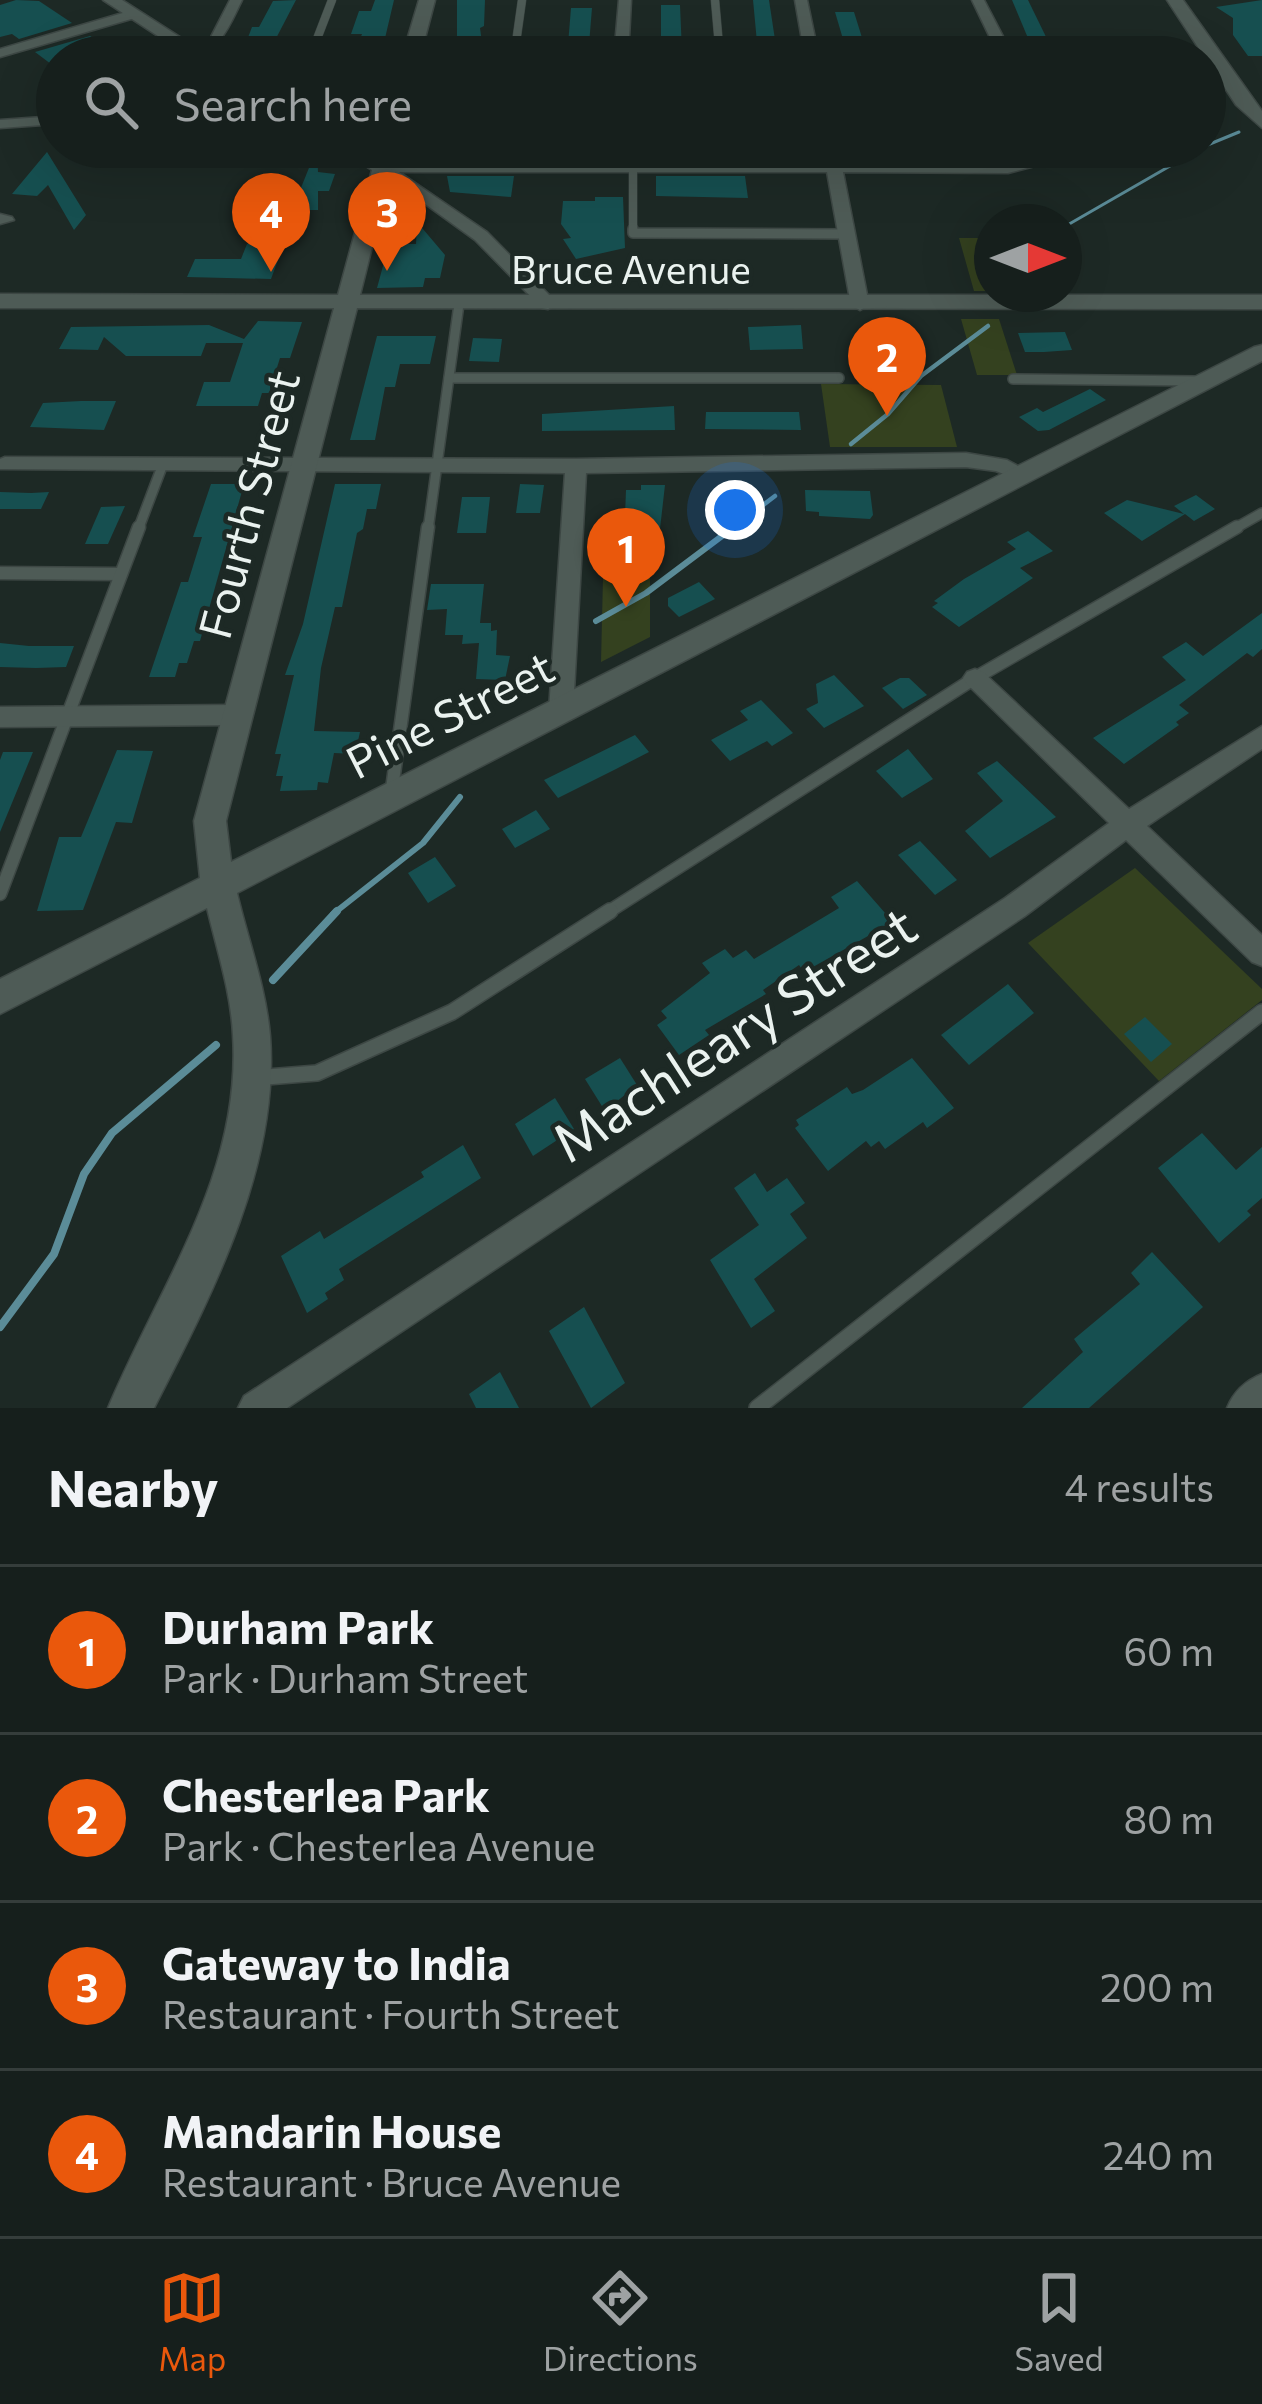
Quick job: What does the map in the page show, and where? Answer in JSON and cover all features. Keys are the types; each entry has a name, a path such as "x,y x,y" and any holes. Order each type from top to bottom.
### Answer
{"street":[{"path":"112,0 168,36"},
{"path":"218,36 236,0"},
{"path":"418,36 427,0"},
{"path":"622,36 625,0"},
{"path":"801,0 808,36"},
{"path":"978,0 996,36"},
{"path":"1174,0 1194,36"},
{"path":"58,36 133,14"},
{"path":"0,53 36,42"},
{"path":"1226,83 1262,122"},
{"path":"0,124 36,121"},
{"name":"Fourth Street","path":"130,1408 188,1296 218,1219 252,1078 245,996 215,886 210,821 234,715 382,168"},
{"path":"398,168 481,236 548,304"},
{"path":"834,168 860,305"},
{"name":"Bruce Avenue","path":"0,301 1262,302"},
{"name":"Pine Street","path":"0,997 1262,352"},
{"path":"5,464 576,466 966,460 1000,465 1026,476"},
{"path":"561,710 576,466"},
{"path":"975,678 1262,953"},
{"path":"0,717 234,715"},
{"name":"Machleary Street","path":"256,1408 1015,907 1128,824 1262,736"},
{"path":"1246,1408 1262,1392"}],"lane":[{"path":"318,36 332,0"},
{"path":"517,36 522,0"},
{"path":"715,0 719,36"},
{"path":"633,168 633,232 846,234"},
{"path":"391,797 459,304"},
{"path":"449,378 839,379"},
{"path":"1013,380 1205,382"},
{"path":"0,894 8,850 67,717 163,464"},
{"path":"252,1078 317,1073 452,1012 975,678 1262,513"},
{"path":"0,573 121,574"},
{"path":"757,1408 1262,1012"}],"green space":[{"path":"959,238 974,238 974,291"},
{"path":"961,319 999,319 1017,375 977,375"},
{"path":"821,384 941,385 957,447 830,447"},
{"path":"603,577 650,577 650,637 601,662"},
{"path":"1135,868 1262,989 1262,1000 1159,1081 1028,943"}],"building":[{"path":"296,0 277,36 249,36 252,27 259,27 273,1"},
{"path":"375,0 394,0 386,36 351,34 359,11 371,11"},
{"path":"457,0 485,0 481,36 457,36"},
{"path":"753,0 769,0 774,36 756,36"},
{"path":"1012,0 1028,0 1046,36 1027,36"},
{"path":"1262,0 1262,56 1248,56 1233,35 1233,18 1216,7"},
{"path":"39,1 72,23 19,39 12,34 0,37 0,5"},
{"path":"661,5 680,5 681,36 661,36"},
{"path":"571,8 592,8 590,36 569,36"},
{"path":"835,12 854,12 861,36 842,36"},
{"path":"36,165 57,168 86,215 74,230 48,185 37,196 12,194"},
{"path":"309,168 335,174 329,191 318,191 318,210 292,210"},
{"path":"447,176 514,176 511,197 450,192"},
{"path":"656,176 745,176 748,198 656,196"},
{"path":"595,197 623,197 625,248 576,259 563,239 571,238 561,224 563,201 595,201"},
{"path":"417,222 445,255 440,278 425,278 423,287 377,288 389,244 416,244"},
{"path":"247,244 284,244 271,279 187,277 195,259 241,259"},
{"path":"258,321 302,322 290,358 280,358 269,393 262,393 258,406 196,406 204,382 230,382 243,343 206,343 201,356 126,356 104,337 98,350 59,349 71,327 209,325 244,339"},
{"path":"801,325 803,349 750,350 748,327"},
{"path":"1065,332 1072,350 1044,352 1025,352 1018,333"},
{"path":"377,336 436,336 430,364 400,364 395,387 385,387 375,440 350,440"},
{"path":"473,338 502,339 499,362 469,361"},
{"path":"1090,389 1106,400 1049,430 1038,431 1019,417 1037,408 1043,412"},
{"path":"116,401 104,430 30,427 43,403"},
{"path":"674,406 675,430 542,431 542,414"},
{"path":"706,412 799,412 801,430 705,429"},
{"path":"211,484 244,484 200,641 194,641 187,663 179,663 175,677 149,677 181,582 188,582 202,537 193,537"},
{"path":"335,484 381,484 376,509 367,509 363,529 357,533 342,607 335,607 321,668 314,731 360,732 355,754 334,753 328,783 318,782 317,790 280,791 283,776 276,776 281,754 275,754 294,675 285,675 303,624"},
{"path":"520,484 544,485 540,513 516,513"},
{"path":"641,485 665,485 660,529 651,529 651,537 641,536 640,573 607,572 610,521 625,516 626,490 641,490"},
{"path":"805,490 870,491 873,515 870,519 819,516 819,512 806,511"},
{"path":"0,492 49,492 41,509 0,509"},
{"path":"1196,495 1215,509 1194,521 1185,514 1142,541 1104,513 1127,500 1184,514 1174,506"},
{"path":"462,497 490,497 486,533 457,533"},
{"path":"125,506 108,544 85,544 101,507"},
{"path":"1028,531 1053,551 1020,568 1033,578 959,627 932,607 964,579 1016,549 1007,542"},
{"path":"699,582 715,599 679,617 668,606 668,598"},
{"path":"431,584 484,584 480,623 491,623 491,631 497,630 496,655 510,656 505,680 476,679 479,643 462,644 463,635 445,635 447,609 427,610"},
{"path":"1262,613 1262,649 1253,657 1247,653 1179,705 1189,713 1176,722 1179,725 1124,764 1093,738 1186,680 1162,657 1186,642 1203,656"},
{"path":"0,643 74,646 66,667 0,667"},
{"path":"834,675 864,706 824,728 806,709 818,703 816,684"},
{"path":"909,678 927,695 903,709 882,688"},
{"path":"761,700 793,733 730,761 711,740 748,720 740,711"},
{"path":"635,735 649,752 558,798 544,780"},
{"path":"908,749 933,779 902,798 876,771"},
{"path":"117,750 153,751 132,823 116,822 83,910 37,911 59,837 81,837"},
{"path":"3,752 33,752 0,832 0,760"},
{"path":"997,761 1056,817 990,858 965,831 1003,801 977,773"},
{"path":"536,810 550,829 515,848 502,829"},
{"path":"920,841 957,880 935,895 898,855"},
{"path":"435,857 456,886 428,903 408,873"},
{"path":"857,881 893,922 804,972 799,965 763,990 766,994 705,1030 709,1035 679,1055 657,1025 667,1018 661,1011 710,973 702,963 725,949 733,958 746,950 754,959 839,908 831,897"},
{"path":"1008,984 1034,1013 969,1065 941,1035"},
{"path":"1145,1017 1172,1044 1151,1062 1124,1034"},
{"path":"620,1058 637,1085 605,1111 585,1079"},
{"path":"912,1058 954,1108 927,1128 923,1122 885,1149 879,1141 871,1147 866,1141 828,1171 795,1128 796,1120 847,1087 852,1094 863,1090"},
{"path":"555,1098 574,1129 533,1156 515,1124"},
{"path":"1202,1133 1236,1170 1262,1147 1262,1198 1247,1211 1251,1215 1219,1243 1158,1168"},
{"path":"463,1145 481,1178 339,1269 344,1280 307,1313 281,1256 320,1231 324,1239 424,1177 421,1172"},
{"path":"755,1173 767,1192 787,1178 805,1203 790,1214 807,1238 754,1279 775,1311 751,1328 710,1260 759,1225 734,1188"},
{"path":"1152,1252 1203,1307 1089,1408 1022,1408 1083,1352 1074,1339 1140,1284 1131,1273"},
{"path":"584,1307 625,1383 591,1408 549,1331"},
{"path":"500,1372 519,1408 476,1408 469,1394"}],"waterway":[{"path":"1226,137 1239,132"},
{"path":"1082,217 1167,168"},
{"path":"851,444 888,414 921,376 988,326"},
{"path":"730,530 775,496"},
{"path":"730,530 734,527"},
{"path":"596,621 646,593 730,530"},
{"path":"333,914 423,843 460,797"},
{"path":"273,980 337,911"},
{"path":"0,1327 54,1254 84,1174 112,1133 216,1045"}],"place":[{"name":"Gateway to India","path":"387,271"},
{"name":"Mandarin House","path":"271,272"},
{"name":"Chesterlea Park","path":"887,416"},
{"name":"Durham Park","path":"626,607"}]}
